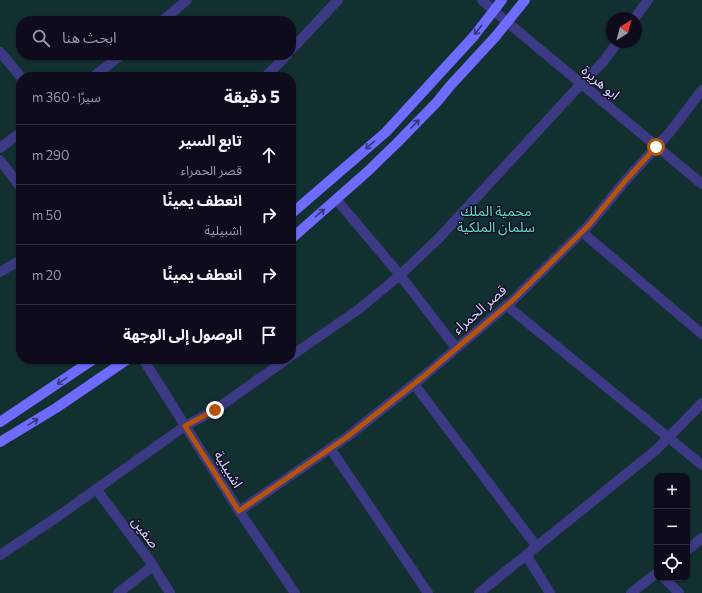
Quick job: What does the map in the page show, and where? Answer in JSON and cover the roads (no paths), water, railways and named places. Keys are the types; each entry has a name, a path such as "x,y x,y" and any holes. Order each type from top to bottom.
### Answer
{"street":[{"path":"168,16 187,0"},
{"path":"296,45 338,0"},
{"name":"ابو هريرة","path":"482,0 702,184"},
{"path":"296,210 386,132 474,36 502,0"},
{"path":"296,235 367,172 423,116 496,36 524,0"},
{"path":"639,12 648,0"},
{"path":"296,353 359,309 400,276 438,238 603,62 614,48"},
{"path":"0,52 17,72"},
{"path":"99,72 115,60"},
{"path":"270,72 282,60"},
{"name":"قصر الحمراء","path":"239,511 347,437 414,384 506,305 588,226 626,180 670,132 702,90"},
{"path":"0,148 16,136"},
{"path":"0,160 16,181"},
{"path":"336,200 400,276 456,348"},
{"path":"582,232 702,334"},
{"path":"0,272 16,263"},
{"path":"506,305 702,465"},
{"path":"0,422 87,364"},
{"path":"0,442 56,408 121,364"},
{"name":"اشبيلية","path":"145,364 290,591"},
{"path":"0,555 60,515 185,426 215,410 280,364"},
{"path":"414,384 537,546"},
{"path":"479,593 650,455 702,403"},
{"path":"330,448 428,593"},
{"name":"صفين","path":"96,489 153,566 170,593"},
{"path":"690,548 702,538"},
{"path":"526,555 550,593"},
{"path":"118,593 153,566"},
{"path":"631,593 654,575"},
{"path":"667,581 679,593"}],"park label":[{"name":"محمية الملك سلمان الملكية","path":"496,218"}]}
